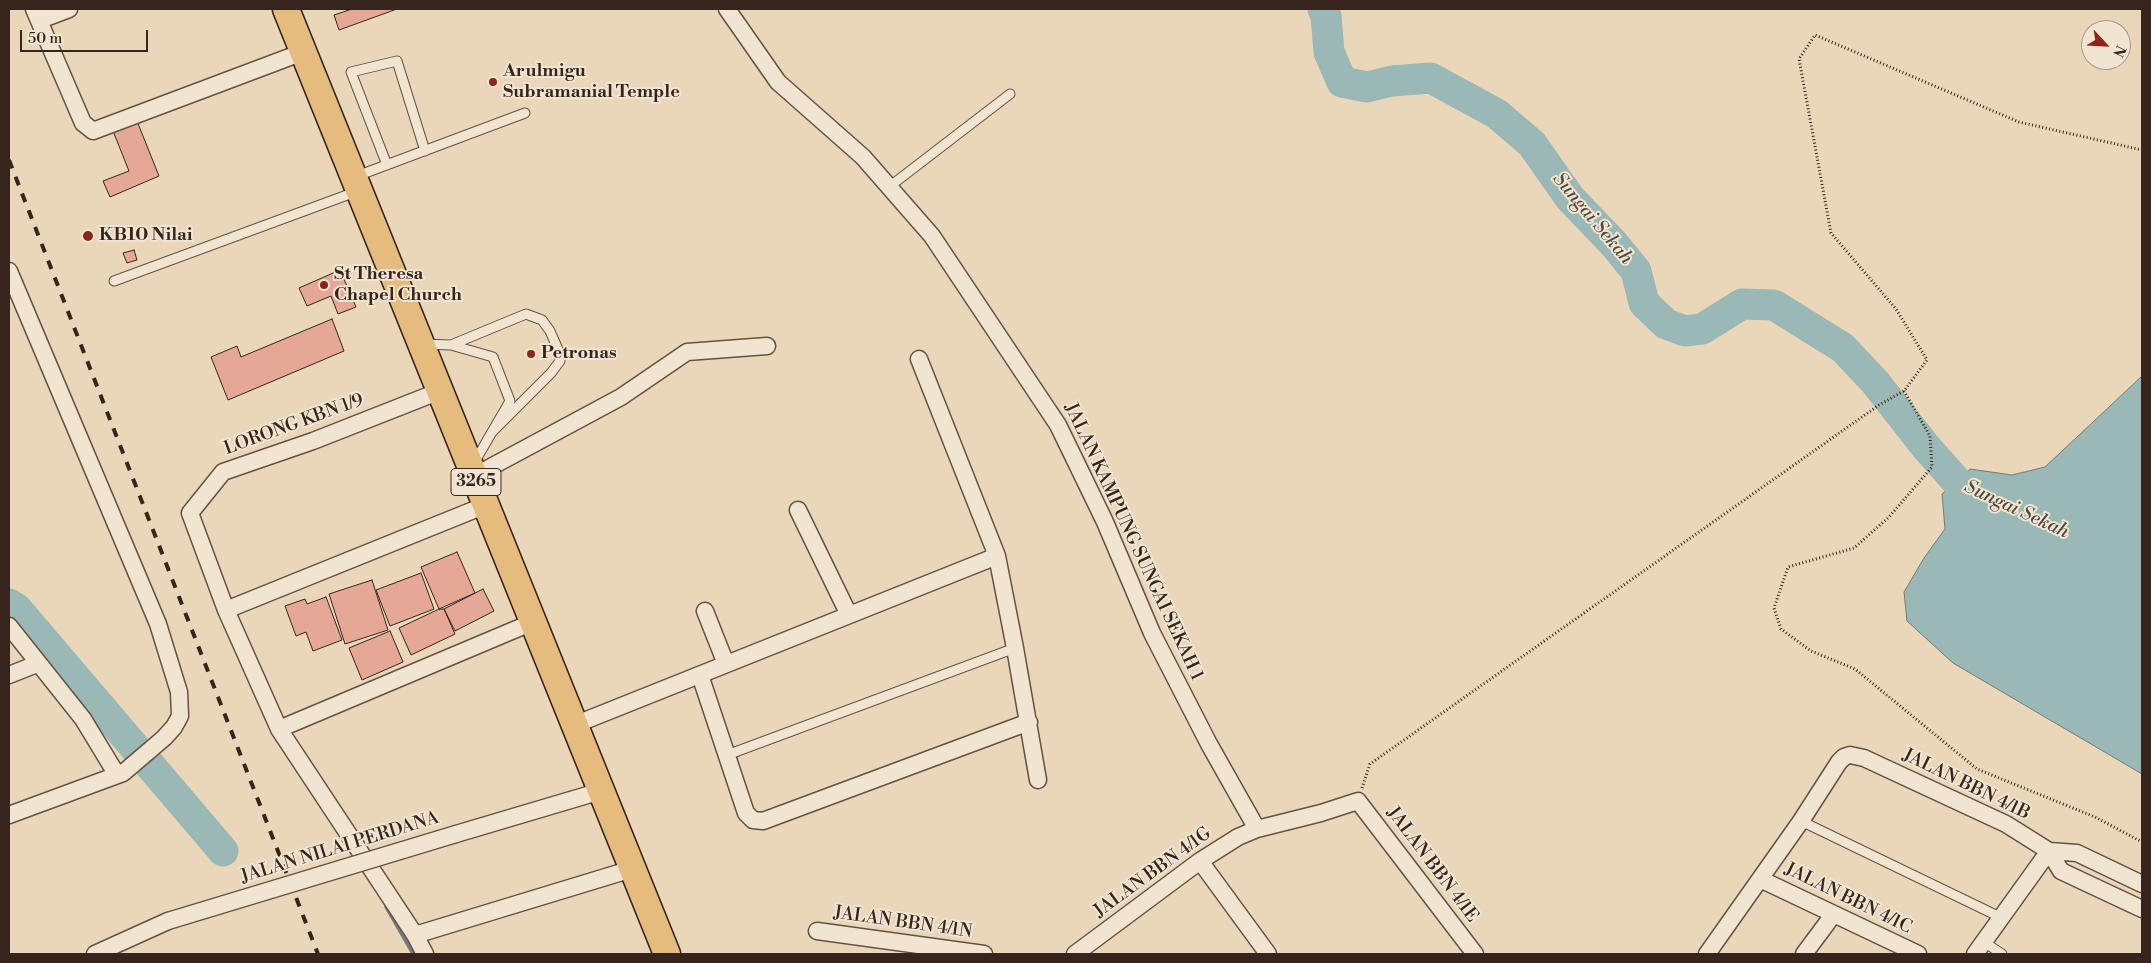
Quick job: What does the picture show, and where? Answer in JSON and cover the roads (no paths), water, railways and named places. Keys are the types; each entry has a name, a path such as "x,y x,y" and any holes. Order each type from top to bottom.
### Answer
{"main road":[{"name":"3265","path":"286,9 667,954"}],"street":[{"path":"69,9 37,14 83,123 93,131 303,52"},
{"name":"JALAN KAMPUNG SUNGAI SEKAH 1","path":"727,9 778,82 863,157 932,236 1058,425 1105,522 1152,632 1209,744 1256,829"},
{"path":"9,271 158,624 179,692 180,716 174,727 164,738 120,774 9,815"},
{"path":"472,472 621,397 687,352 767,346"},
{"path":"919,359 997,556 1029,722 1038,780"},
{"name":"LORONG KBN 1/9","path":"226,610 190,513 223,472 313,441 440,391"},
{"path":"425,954 415,935 279,729 226,610 486,505"},
{"path":"798,510 849,615"},
{"path":"574,725 997,556"},
{"path":"706,611 726,664"},
{"path":"279,729 533,622"},
{"path":"9,626 37,664 83,719 120,774"},
{"path":"9,675 37,664"},
{"path":"700,675 746,813 753,820 763,821 1029,722"},
{"name":"JALAN BBN 4/1B","path":"1800,821 1838,762 1850,755 1864,758 2006,824 2049,851 2061,870 2142,909"},
{"name":"JALAN NILAI PERDANA","path":"95,954 168,921 601,791"},
{"name":"JALAN BBN 4/1G","path":"1075,954 1200,861 1238,837 1256,829 1321,813 1358,801"},
{"name":"JALAN BBN 4/1E","path":"1358,801 1471,953"},
{"path":"1707,954 1800,821"},
{"path":"1980,948 2049,851"},
{"name":"JALAN BBN 4/1B","path":"2049,851 2077,853 2142,884"},
{"path":"1200,861 1268,954"},
{"path":"415,935 632,869"},
{"name":"JALAN BBN 4/1C","path":"1760,879 1918,954"},
{"path":"1804,954 1833,914"},
{"name":"JALAN BBN 4/1N","path":"817,930 984,954"}],"lane":[{"path":"387,165 351,72 398,61 424,151"},
{"path":"889,187 1010,94"},
{"path":"114,281 356,184 387,165 525,113"},
{"path":"451,345 526,314 542,320 550,331 560,354 560,361 551,373 492,432"},
{"path":"420,344 451,345 493,357 510,401 472,472"},
{"path":"727,755 1015,648"},
{"path":"1800,821 2002,918"},
{"path":"1980,948 2002,954"}],"water":[{"path":"2142,376 2142,774 1953,663 1907,621 1904,592 1924,558 1945,529 1942,494 1970,469 2012,475 2045,467"}],"waterway":[{"name":"Sungai Sekah","path":"1323,9 1326,16 1329,52 1342,82 1367,87 1392,81 1431,78 1497,114 1532,144 1570,198 1614,244 1636,271 1644,303 1666,324 1685,331 1702,329 1742,304 1774,305 1843,348 1875,382 1926,447 1958,483 1994,500"},
{"path":"9,604 17,609 223,851"},
{"path":"387,907 414,954"}],"railway":[{"path":"9,160 318,954"}],"place":[{"name":"Arulmigu Subramanial Temple","path":"493,82"},
{"name":"KB10 Nilai","path":"88,236"},
{"name":"St Theresa Chapel Church","path":"324,285"},
{"name":"Petronas","path":"531,354"}]}
